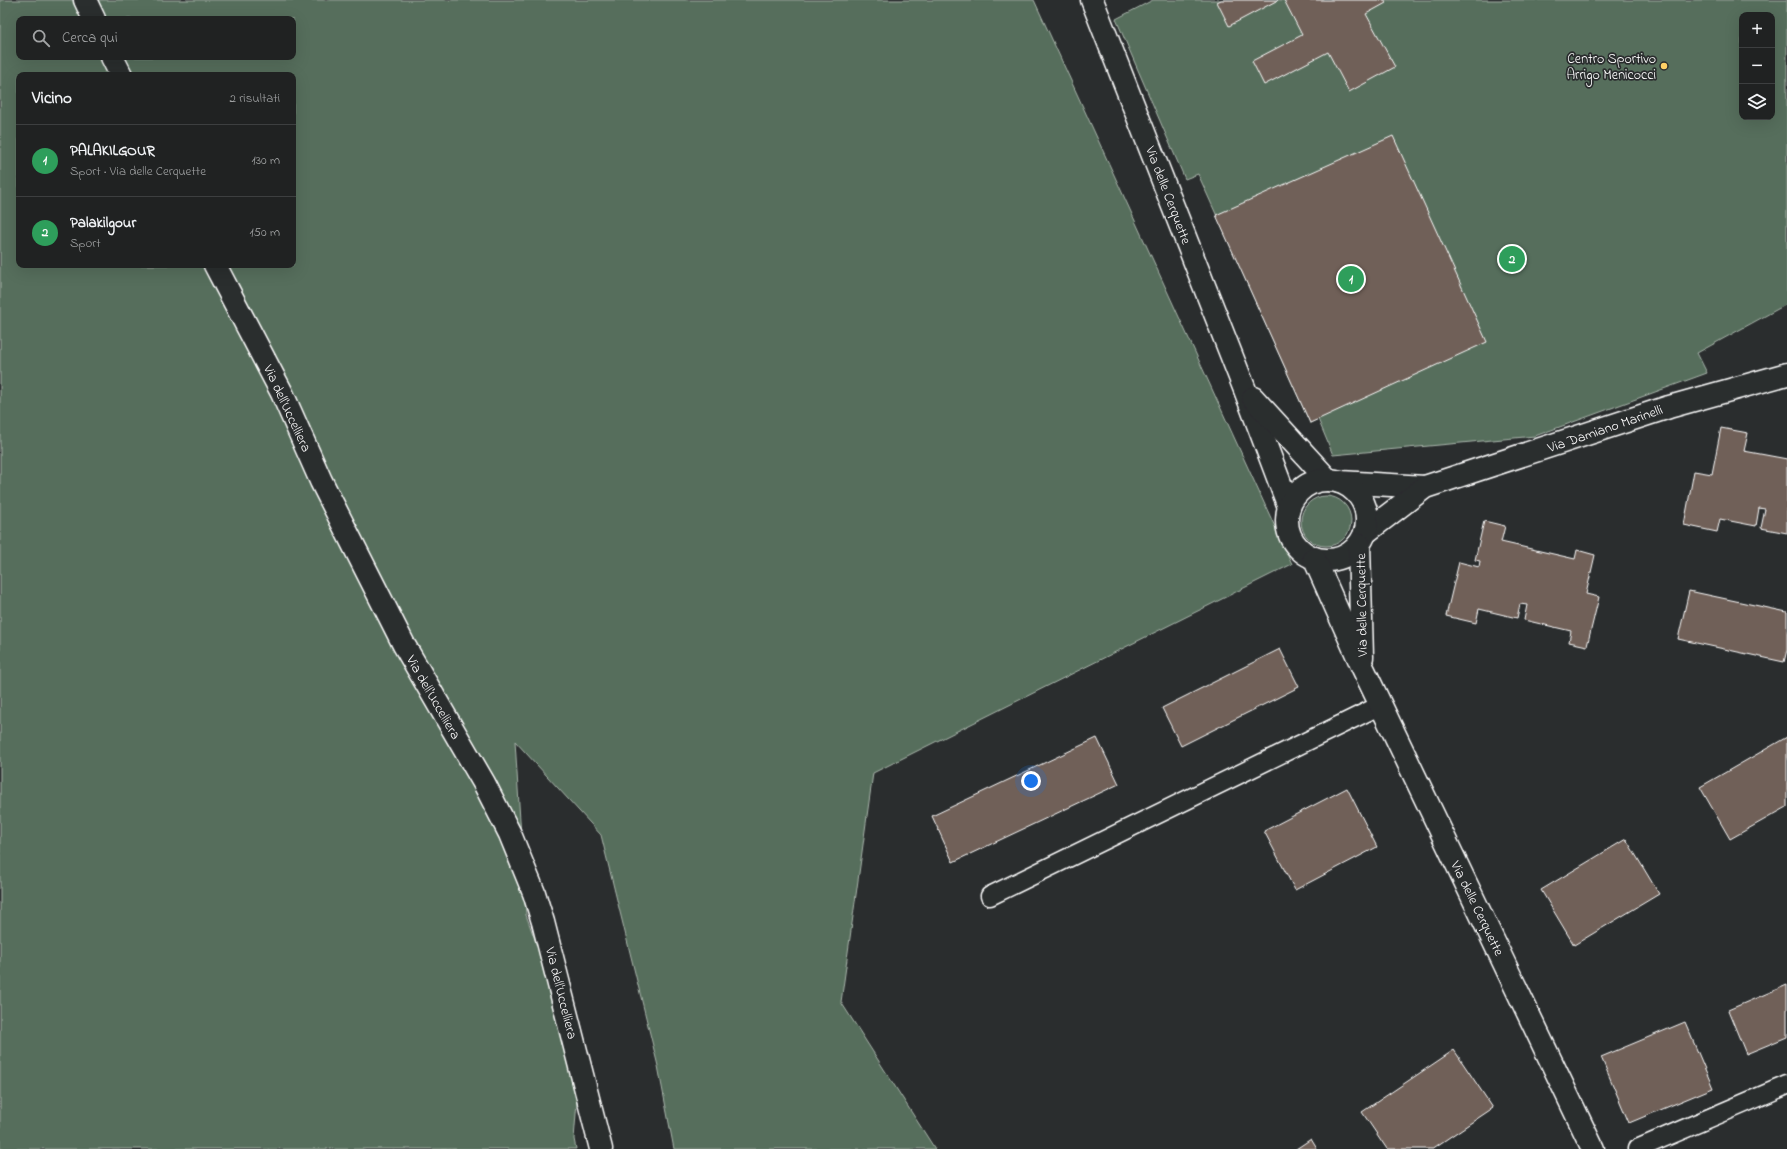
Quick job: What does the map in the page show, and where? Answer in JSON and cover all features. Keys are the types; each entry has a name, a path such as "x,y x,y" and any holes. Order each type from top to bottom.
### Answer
{"street":[{"path":"84,0 92,16"},
{"name":"Via delle Cerquette","path":"1092,0 1246,390 1289,507"},
{"path":"114,60 120,72"},
{"name":"Via dell'Uccelliera","path":"217,268 282,393 321,481 401,638 487,789 510,834 534,893 543,922 601,1149"},
{"name":"Via Damiano Marinelli","path":"1362,539 1425,487 1669,407 1787,374"},
{"name":"Via delle Cerquette","path":"1246,390 1334,481"},
{"path":"1315,481 1334,481 1352,488 1360,497 1366,508 1367,521 1362,539 1350,553 1339,558 1327,560 1314,558 1303,552 1294,543 1288,532 1287,519 1289,507 1295,496 1304,487 1315,481"},
{"name":"Via Damiano Marinelli","path":"1334,481 1425,487"},
{"name":"Via delle Cerquette","path":"1362,539 1362,666"},
{"name":"Via delle Cerquette","path":"1314,558 1362,666 1593,1149"}],"lane":[{"path":"990,896 1381,705"},
{"path":"1637,1149 1787,1085"}],"green space":[{"path":"0,0 1034,0 1292,564 873,773 841,1002 935,1149 674,1149 658,1066 601,835 515,741 526,915 580,1064 574,1139 576,1149 0,1149"},
{"path":"1153,0 1787,0 1787,304 1697,353 1707,373 1535,436 1333,455 1318,419 1310,423 1198,174 1185,179 1116,19"},
{"path":"1326,496 1335,498 1346,507 1351,521 1349,530 1340,541 1326,546 1317,544 1306,535 1301,521 1303,512 1312,501"}],"building":[{"path":"1221,0 1278,0 1229,26 1217,2"},
{"path":"1284,0 1385,0 1386,3 1366,14 1395,67 1349,92 1328,52 1264,85 1252,61 1302,35"},
{"path":"1393,136 1487,342 1310,423 1216,215"},
{"path":"1721,428 1748,433 1744,451 1787,459 1787,533 1761,528 1765,509 1759,508 1756,526 1720,519 1717,532 1684,525 1694,471 1712,474"},
{"path":"1484,521 1505,526 1501,542 1575,559 1577,550 1595,555 1586,594 1599,597 1587,646 1569,642 1571,631 1524,620 1527,605 1520,604 1517,618 1479,609 1476,623 1446,616 1459,562 1479,567 1480,561 1475,560"},
{"path":"1689,591 1787,612 1787,650 1784,662 1678,639"},
{"path":"1280,649 1299,687 1181,746 1162,708"},
{"path":"1787,737 1787,807 1730,839 1700,787"},
{"path":"1097,738 1119,784 953,862 932,816"},
{"path":"1347,788 1377,847 1295,890 1264,831"},
{"path":"1626,839 1659,894 1574,945 1541,890"},
{"path":"1787,985 1787,1037 1746,1054 1728,1010"},
{"path":"1685,1022 1713,1088 1629,1123 1601,1057"},
{"path":"1454,1050 1493,1108 1432,1149 1387,1149 1362,1112"},
{"path":"1311,1139 1317,1149 1296,1149"}],"place":[{"name":"Centro Sportivo Arrigo Menicocci","path":"1664,66"},
{"name":"Palakilgour","path":"1512,259"},
{"name":"PALAKILGOUR","path":"1351,279"}]}
